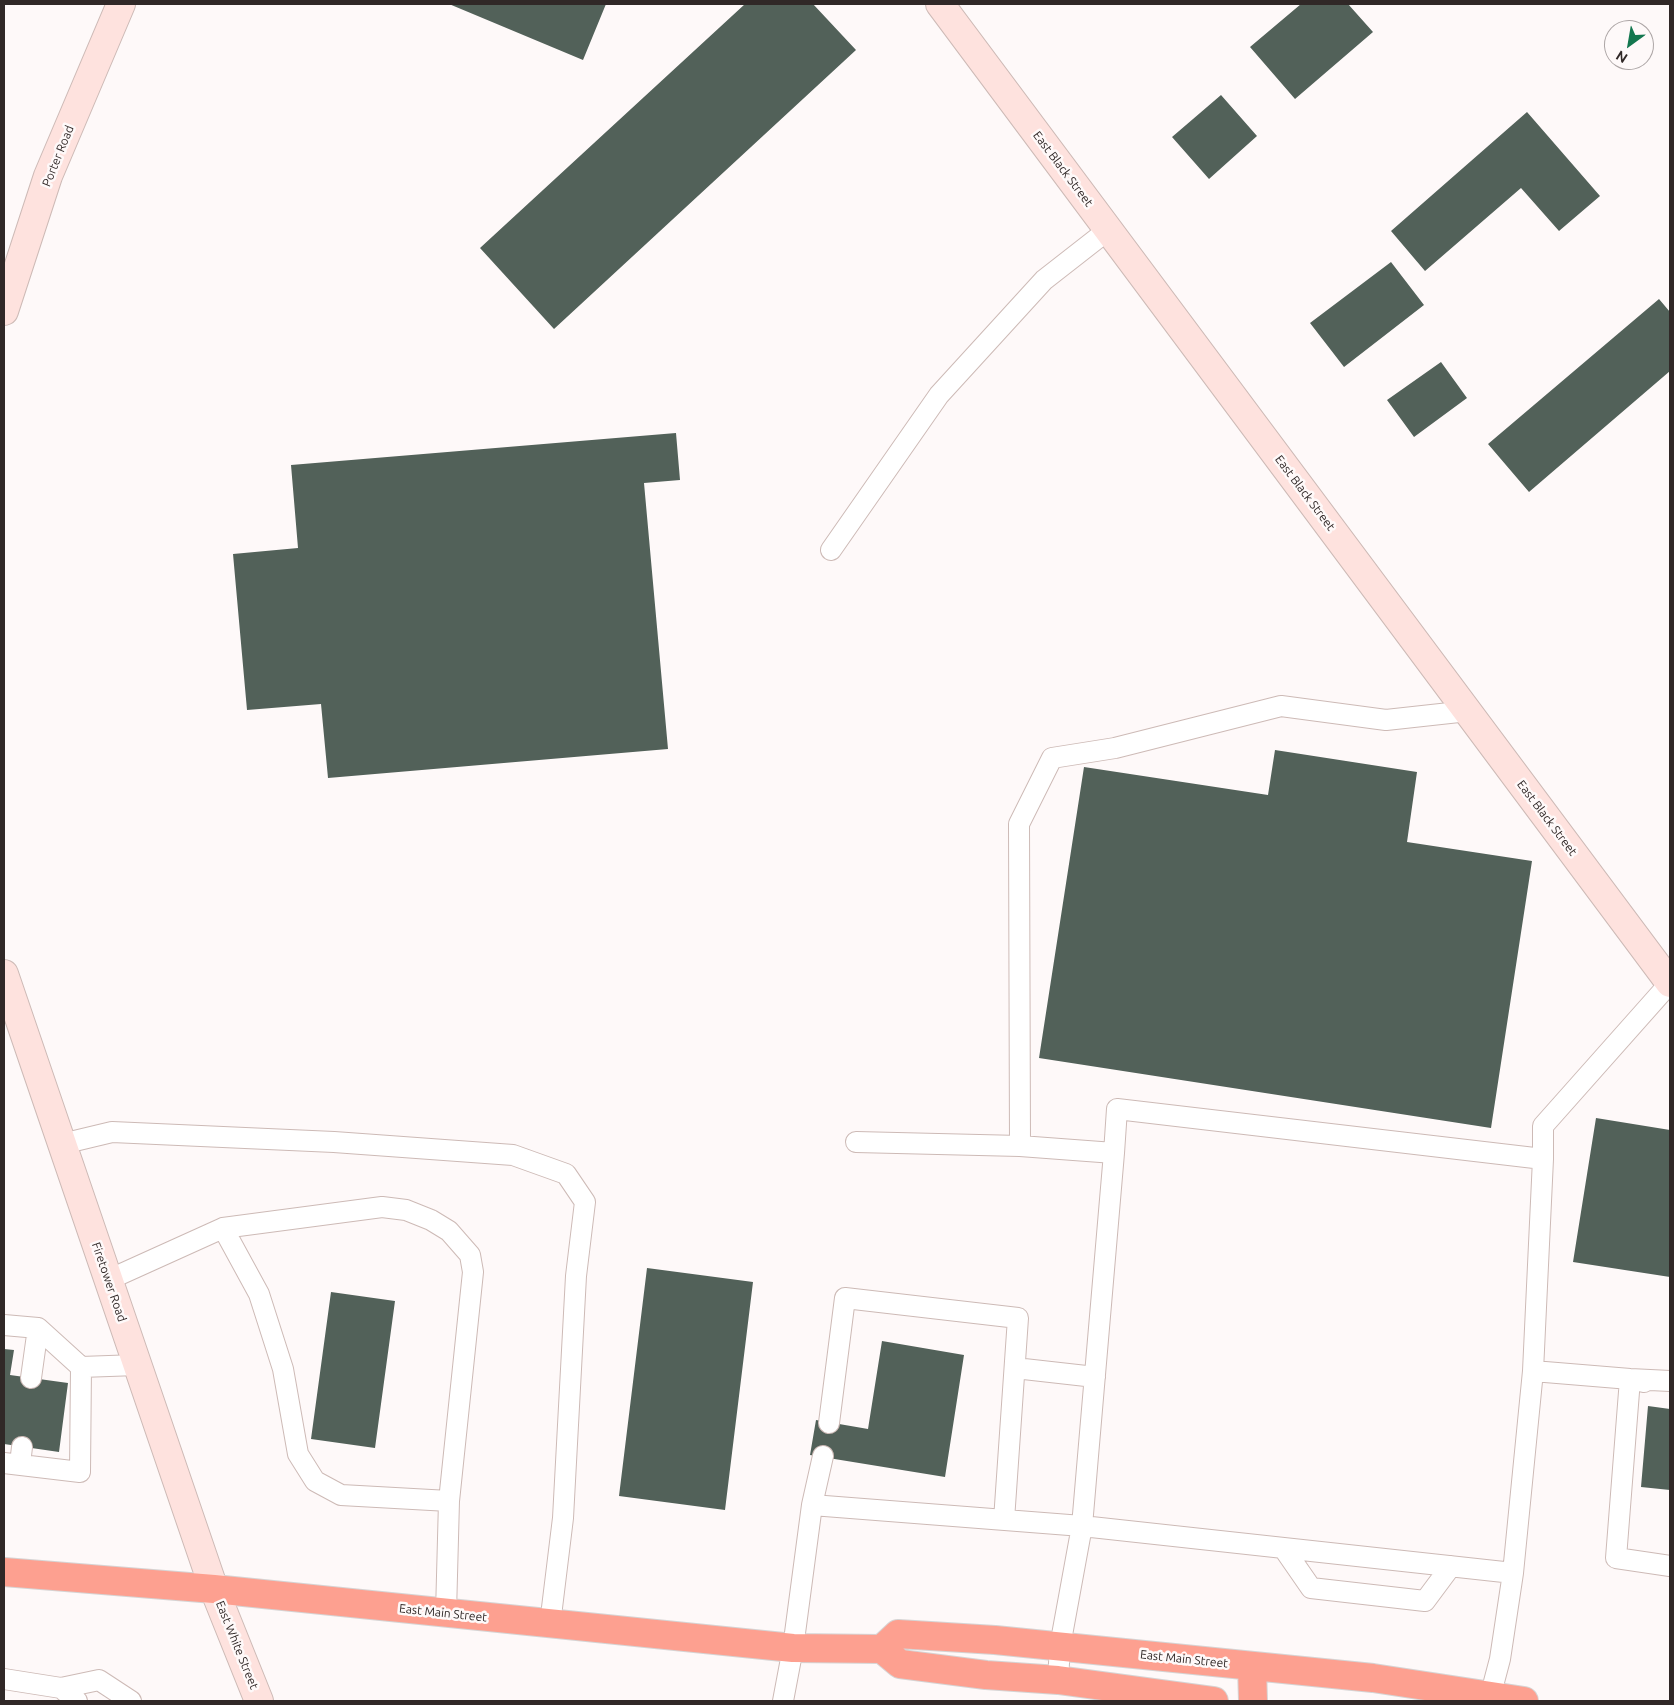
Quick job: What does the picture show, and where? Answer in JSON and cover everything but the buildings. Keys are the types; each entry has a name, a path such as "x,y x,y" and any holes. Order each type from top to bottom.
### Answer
{"highway":[{"name":"East Main Street","path":"4,1572 214,1590 793,1648 882,1649 898,1634 995,1640 1373,1678 1489,1700 1524,1701"},
{"path":"882,1649 900,1664 986,1675 1058,1680 1214,1701"},
{"path":"1252,1667 1253,1701"},
{"path":"1058,1680 1088,1701"}],"street":[{"name":"Porter Road","path":"4,311 48,176 121,4"},
{"name":"East Black Street","path":"940,4 1670,983"},
{"name":"Firetower Road","path":"4,974 214,1590"},
{"name":"East White Street","path":"214,1590 259,1701"}],"lane":[{"path":"831,550 939,395 1044,280 1108,230"},
{"path":"1020,1146 1019,824 1052,758 1115,748 1281,706 1386,720 1468,711"},
{"path":"1489,1700 1500,1659 1513,1573 1534,1371 1543,1126 1670,983"},
{"path":"1058,1680 1060,1646 1082,1526 1117,1109 1543,1159"},
{"path":"62,1144 112,1132 334,1142 513,1155 566,1174 585,1202 576,1276 563,1518 550,1624"},
{"path":"856,1142 1020,1146 1114,1153"},
{"path":"108,1280 223,1228 382,1207 406,1210 431,1220 449,1231 470,1255 473,1272 449,1501 446,1613"},
{"path":"223,1228 259,1294 283,1369 298,1454 315,1481 341,1495 449,1501"},
{"path":"829,1423 845,1298 1018,1318 1004,1520"},
{"path":"4,1324 38,1328 81,1367 137,1364"},
{"path":"32,1378 38,1328"},
{"path":"15,1458 80,1472 81,1367"},
{"path":"1014,1368 1095,1377"},
{"path":"1534,1371 1630,1379 1670,1380"},
{"path":"1630,1379 1670,1388"},
{"path":"1630,1379 1616,1558 1670,1566"},
{"path":"783,1701 793,1648 812,1505 823,1456"},
{"path":"812,1505 1082,1526 1513,1573"},
{"path":"1284,1548 1311,1588 1425,1601 1451,1566"},
{"path":"4,1679 61,1688 99,1680 130,1701"},
{"path":"61,1688 77,1701"}]}
